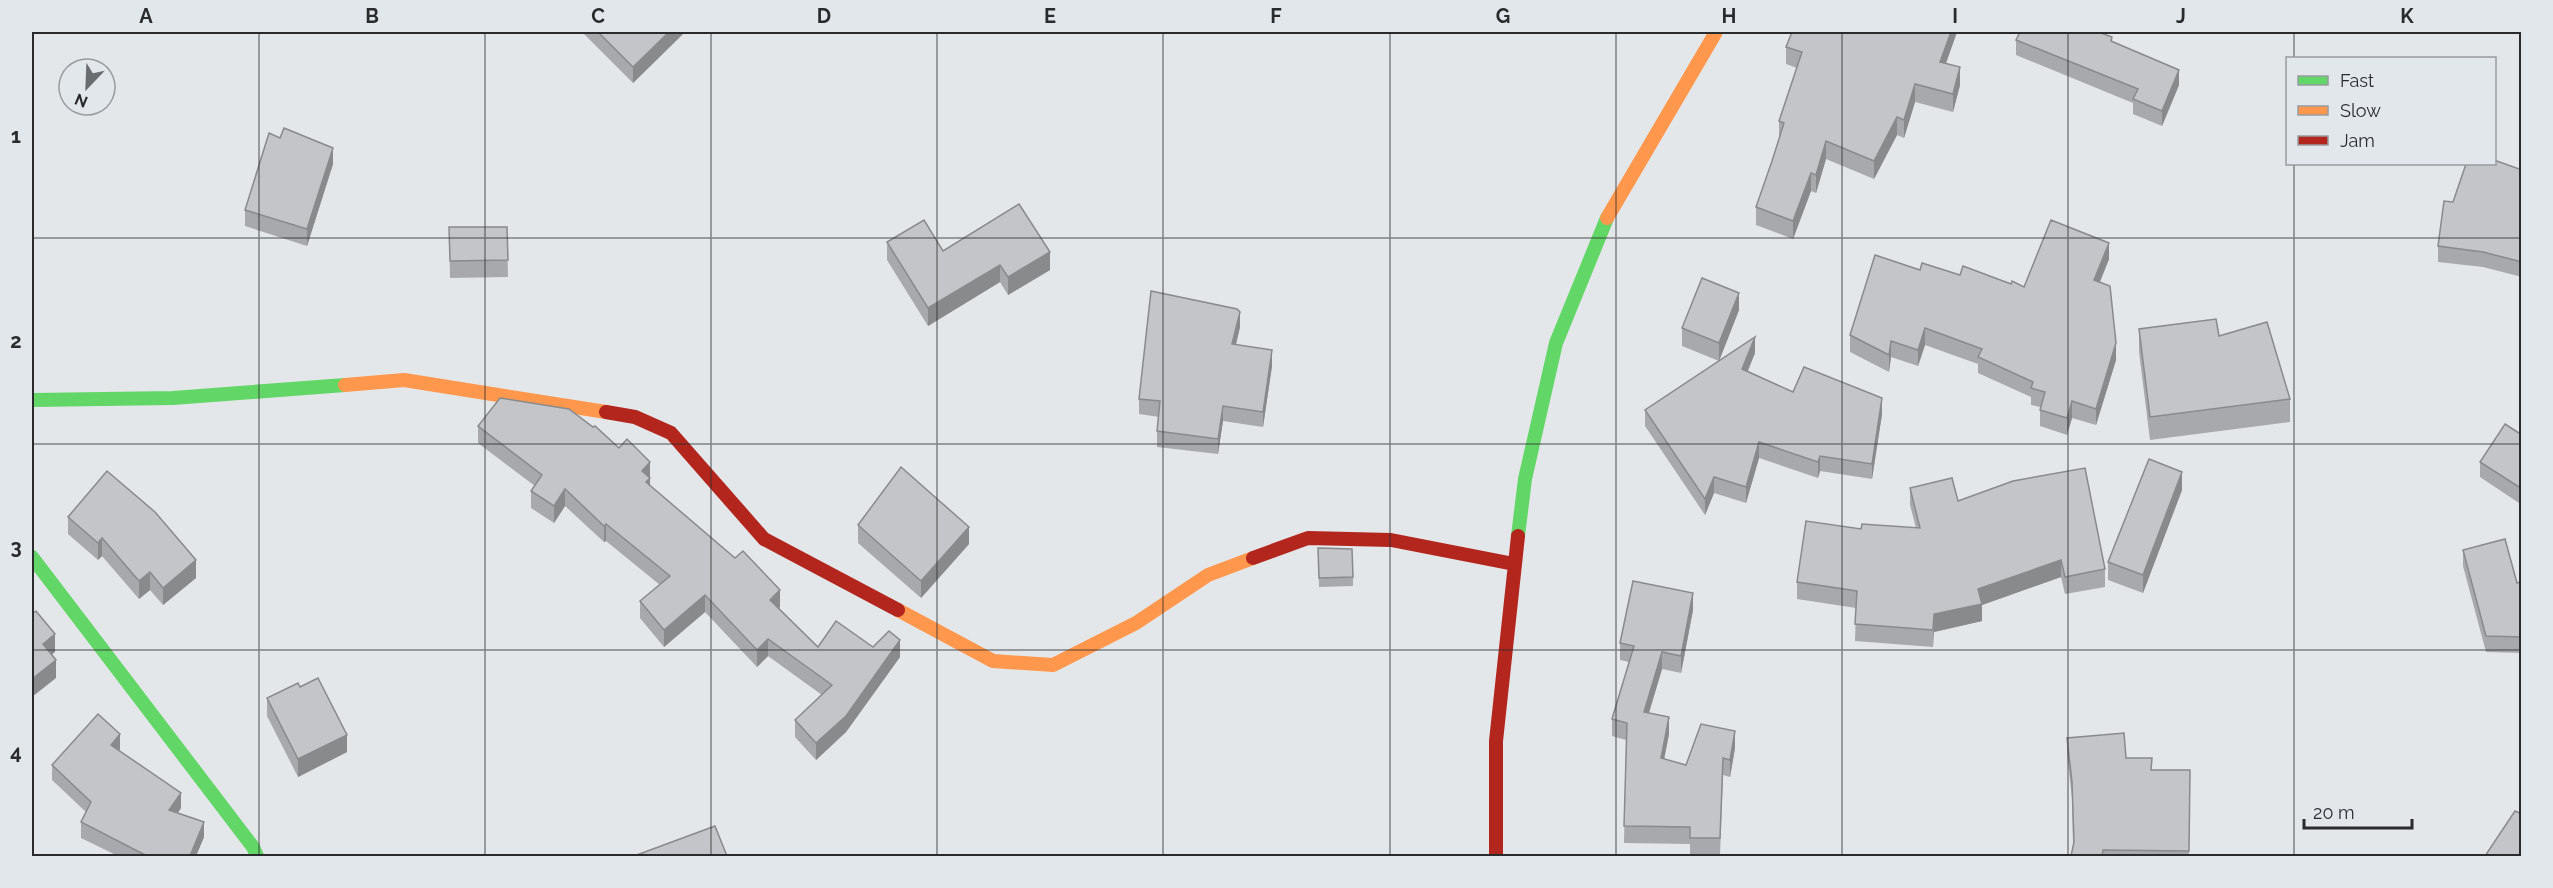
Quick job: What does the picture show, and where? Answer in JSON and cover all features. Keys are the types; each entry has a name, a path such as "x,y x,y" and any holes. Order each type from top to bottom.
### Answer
{"main road":[{"path":"1496,856 1496,741 1514,564 1525,479 1556,343 1607,219 1716,32"},
{"path":"32,400 173,398 404,380 635,417 671,433 764,539 993,661 1053,665 1136,623 1208,575 1308,538 1391,540 1514,564"},
{"path":"32,557 239,829 257,856"}],"building":[{"path":"598,32 669,32 633,67"},
{"path":"1792,32 1951,32 1940,62 1960,67 1953,94 1915,84 1904,120 1897,117 1874,161 1826,141 1816,175 1811,173 1793,221 1756,207 1784,123 1779,121 1802,52 1786,47"},
{"path":"2020,32 2098,32 2112,37 2111,41 2179,70 2162,111 2133,99 2138,89 2016,40"},
{"path":"284,128 333,148 307,229 245,210 269,133 280,138"},
{"path":"2496,161 2522,170 2522,262 2483,252 2438,246 2444,201 2453,202 2466,165 2496,165"},
{"path":"1019,204 1050,252 1008,277 1000,265 928,308 887,242 924,220 943,251"},
{"path":"2051,220 2109,243 2094,280 2110,286 2116,343 2096,409 2072,401 2067,418 2040,410 2045,392 2031,388 2033,382 1978,357 1982,349 1925,328 1918,350 1891,341 1889,355 1850,335 1875,255 1920,270 1922,263 1960,275 1963,266 2024,287"},
{"path":"449,227 507,227 508,260 450,261"},
{"path":"1702,278 1739,293 1719,343 1682,328"},
{"path":"1151,291 1237,309 1240,312 1232,344 1272,350 1263,412 1223,406 1218,439 1157,431 1160,401 1139,399"},
{"path":"2216,319 2219,336 2267,322 2290,399 2150,417 2139,329"},
{"path":"1755,337 1742,369 1793,392 1804,367 1882,398 1872,464 1820,456 1818,462 1759,442 1746,487 1714,477 1705,499 1645,410"},
{"path":"500,398 569,409 593,427 595,426 619,448 627,439 650,462 642,471 650,478 646,482 735,558 743,551 780,590 770,600 818,647 836,621 873,647 889,631 900,640 846,716 816,743 795,720 832,685 768,639 757,650 705,595 664,630 640,601 670,576 606,524 604,526 565,489 554,506 531,491 542,475 478,426"},
{"path":"2505,424 2522,435 2522,484 2519,487 2480,462"},
{"path":"2149,459 2182,472 2143,575 2108,562"},
{"path":"901,467 969,527 921,581 858,525"},
{"path":"2085,468 2105,569 2065,577 2061,560 1978,589 1982,604 1934,614 1933,630 1855,624 1857,591 1797,582 1806,521 1861,529 1862,524 1920,528 1910,488 1952,478 1958,501 2013,481"},
{"path":"107,471 155,512 196,560 163,588 150,572 139,581 102,538 98,543 68,517"},
{"path":"2505,539 2517,583 2522,581 2522,637 2486,636 2463,550"},
{"path":"1318,548 1352,549 1353,577 1319,578"},
{"path":"1633,581 1693,593 1681,656 1662,652 1644,712 1669,717 1661,758 1686,765 1701,724 1735,731 1730,760 1723,758 1720,838 1690,838 1690,827 1624,826 1627,723 1612,719 1634,646 1620,643"},
{"path":"36,611 55,634 43,644 56,660 32,679 32,614"},
{"path":"318,678 347,735 298,759 267,698 298,683 300,687"},
{"path":"98,714 120,734 111,745 181,793 169,810 204,822 190,856 147,856 81,822 91,802 52,765"},
{"path":"2124,733 2126,758 2152,758 2151,770 2190,770 2189,851 2103,850 2102,856 2071,856 2074,842 2072,782 2067,738"},
{"path":"2515,811 2522,814 2522,856 2485,856"},
{"path":"715,826 727,856 634,856"}],"traffic: fast":[{"path":"1518,536 1525,479 1556,343 1607,218"},
{"path":"32,400 173,398 345,385"},
{"path":"32,557 253,847 257,856"}],"traffic: slow":[{"path":"1607,218 1716,32"},
{"path":"345,385 404,380 606,412"},
{"path":"898,610 993,661 1053,665 1136,623 1208,575 1253,558"}],"traffic: jam":[{"path":"606,412 635,417 671,433 764,539 898,610"},
{"path":"1496,856 1496,741 1518,536"},
{"path":"1253,558 1308,538 1391,540 1514,564"}]}
